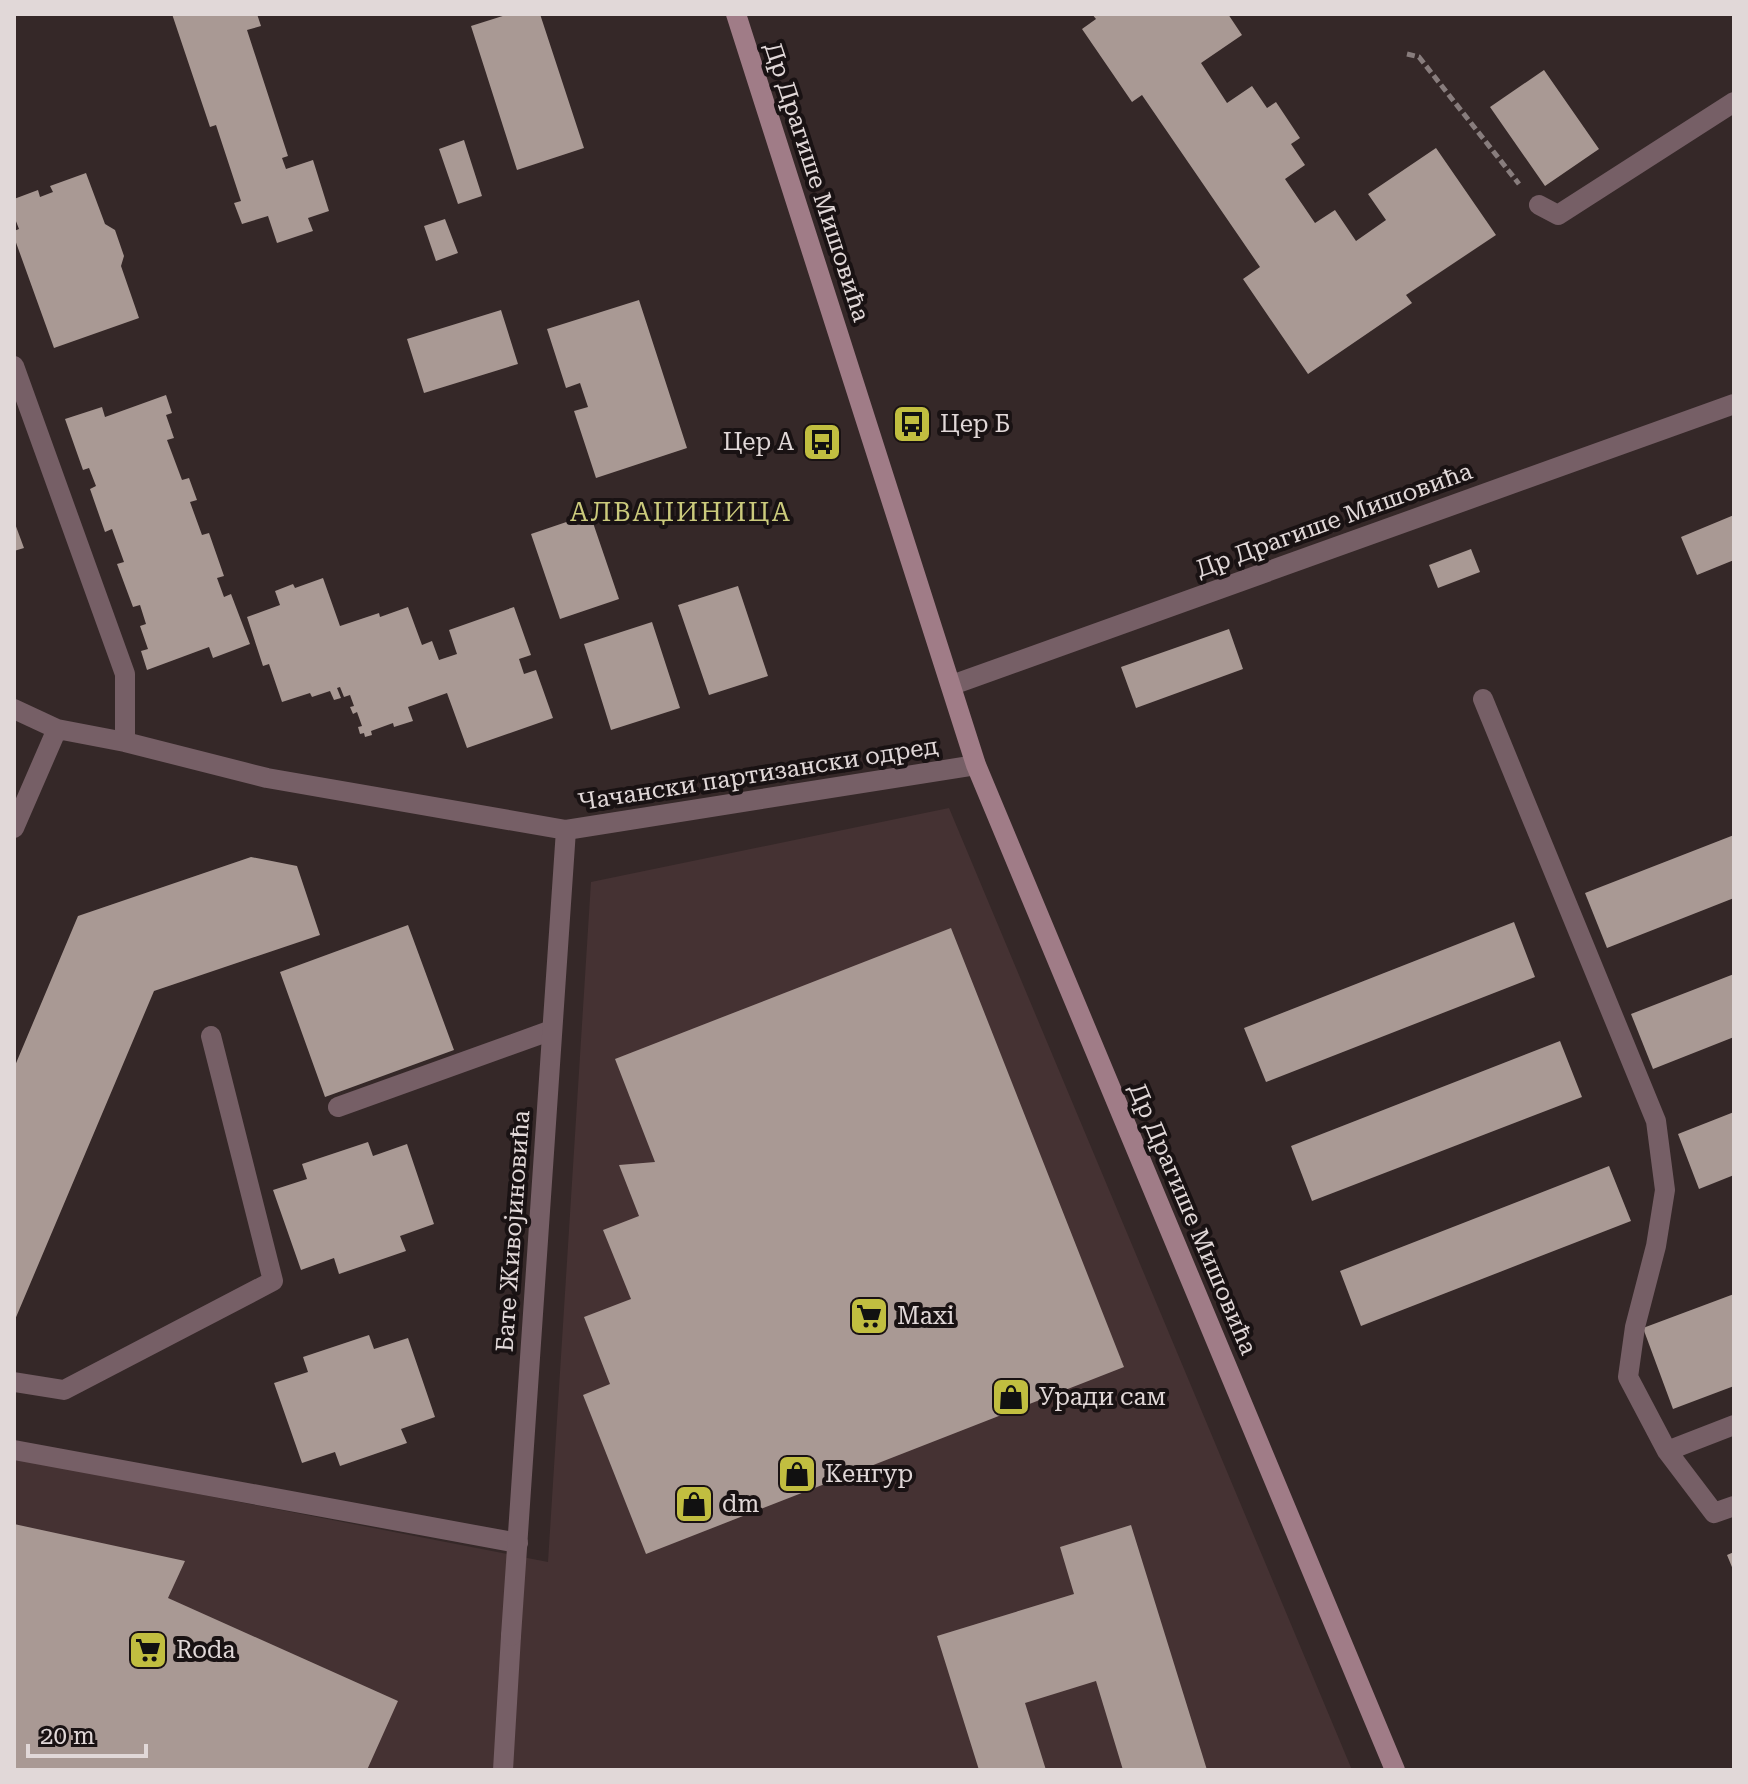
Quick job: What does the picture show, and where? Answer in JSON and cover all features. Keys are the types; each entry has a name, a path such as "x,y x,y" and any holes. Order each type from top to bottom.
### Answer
{"main road":[{"name":"Др Драгише Мишовића","path":"736,14 976,765 1395,1770"}],"street":[{"path":"1539,205 1558,215 1734,102"},
{"path":"14,366 125,674 125,742"},
{"name":"Др Драгише Мишовића","path":"952,685 1734,404"},
{"path":"1483,699 1656,1121 1665,1190 1656,1246 1635,1327 1628,1377 1667,1451 1714,1513 1734,1506"},
{"name":"Чачански партизански одред","path":"14,709 57,729 125,742 267,778 566,830 976,765"},
{"path":"14,828 57,729"},
{"name":"Бате Живојиновића","path":"503,1770 566,830"},
{"path":"338,1107 552,1030"},
{"path":"14,1382 64,1390 273,1281 211,1036"},
{"path":"1667,1451 1734,1425"},
{"path":"14,1450 518,1543"}],"path":[{"path":"1407,54 1419,57 1484,141 1539,205"}],"shaded area":[{"path":"949,808 1352,1770 14,1770 14,1458 548,1562 591,882"}],"building":[{"path":"172,14 257,14 261,26 247,30 288,156 282,158 286,169 313,160 329,211 308,218 313,231 277,243 268,216 242,224 234,203 241,201 216,125 210,127"},
{"path":"509,14 540,14 584,148 517,170 471,26"},
{"path":"1092,14 1228,14 1242,35 1201,63 1227,103 1252,86 1267,108 1276,102 1300,138 1291,144 1305,165 1285,179 1315,223 1335,210 1356,241 1386,220 1368,194 1436,148 1496,235 1406,295 1412,303 1308,374 1243,279 1260,267 1142,95 1132,102 1082,29 1096,19"},
{"path":"1544,70 1599,149 1545,186 1490,107"},
{"path":"464,140 482,196 458,204 439,149"},
{"path":"86,173 105,224 115,230 124,256 121,266 139,318 54,348 14,237 14,231 19,229 14,216 14,199 38,190 40,197 53,192 50,186"},
{"path":"445,219 458,253 436,261 424,226"},
{"path":"639,300 687,448 596,478 574,411 588,407 580,383 566,388 547,329"},
{"path":"501,310 518,364 424,393 407,339"},
{"path":"166,395 172,413 166,415 174,438 167,440 182,480 189,478 197,500 190,502 202,535 209,533 224,576 217,578 224,597 231,594 250,644 213,658 209,647 147,670 141,651 148,649 140,626 146,624 140,605 133,607 117,564 124,562 112,529 105,532 90,489 96,486 89,468 83,470 65,419 102,407 105,417"},
{"path":"590,514 619,599 560,619 531,534"},
{"path":"1734,515 1734,560 1697,575 1681,537"},
{"path":"14,521 24,548 14,551"},
{"path":"1471,549 1480,572 1438,588 1429,565"},
{"path":"323,578 340,626 408,607 422,645 432,641 439,660 457,654 449,630 514,607 531,655 519,659 524,674 536,670 553,718 467,748 447,693 408,707 413,721 394,727 393,723 371,731 372,735 365,737 364,733 360,734 358,727 362,726 357,712 353,714 350,707 354,706 350,695 344,697 340,687 337,688 341,698 334,700 330,691 312,697 310,693 282,702 269,664 263,666 247,617 280,605 275,591"},
{"path":"738,586 768,676 709,695 678,605"},
{"path":"652,622 680,708 611,730 584,644"},
{"path":"1229,629 1243,669 1136,708 1121,667"},
{"path":"1734,835 1734,898 1607,948 1585,893"},
{"path":"251,857 297,866 320,935 154,991 14,1322 14,1068 78,916"},
{"path":"1514,922 1535,977 1266,1082 1244,1028"},
{"path":"408,925 454,1050 325,1097 280,972"},
{"path":"951,928 1124,1367 646,1554 583,1395 610,1384 584,1317 631,1299 603,1230 639,1216 619,1165 655,1162 615,1059"},
{"path":"1734,974 1734,1037 1653,1069 1631,1014"},
{"path":"1560,1041 1582,1097 1312,1201 1291,1146"},
{"path":"1734,1112 1734,1175 1699,1189 1678,1134"},
{"path":"368,1142 373,1156 407,1144 434,1224 400,1236 406,1251 339,1274 334,1258 301,1270 273,1190 307,1179 302,1164"},
{"path":"1609,1166 1631,1221 1361,1326 1340,1271"},
{"path":"1734,1294 1734,1386 1673,1409 1643,1328"},
{"path":"369,1335 374,1349 408,1338 435,1417 401,1429 407,1443 340,1466 335,1452 302,1463 274,1383 308,1372 303,1357"},
{"name":"Roda","path":"14,1524 185,1561 168,1598 398,1701 367,1770 14,1770"},
{"path":"1131,1525 1207,1770 1123,1770 1096,1681 1025,1703 1046,1770 979,1770 937,1636 1074,1594 1060,1547"},
{"path":"1734,1552 1734,1572 1727,1555"}],"place":[{"name":"Цер Б","path":"912,424"},
{"name":"Цер А","path":"822,442"},
{"name":"Maxi","path":"869,1316"},
{"name":"Уради сам","path":"1011,1397"},
{"name":"Кенгур","path":"797,1474"},
{"name":"dm","path":"694,1504"},
{"name":"Roda","path":"148,1650"}],"district":[{"name":"АЛВАЏИНИЦА","path":"681,512"}]}
